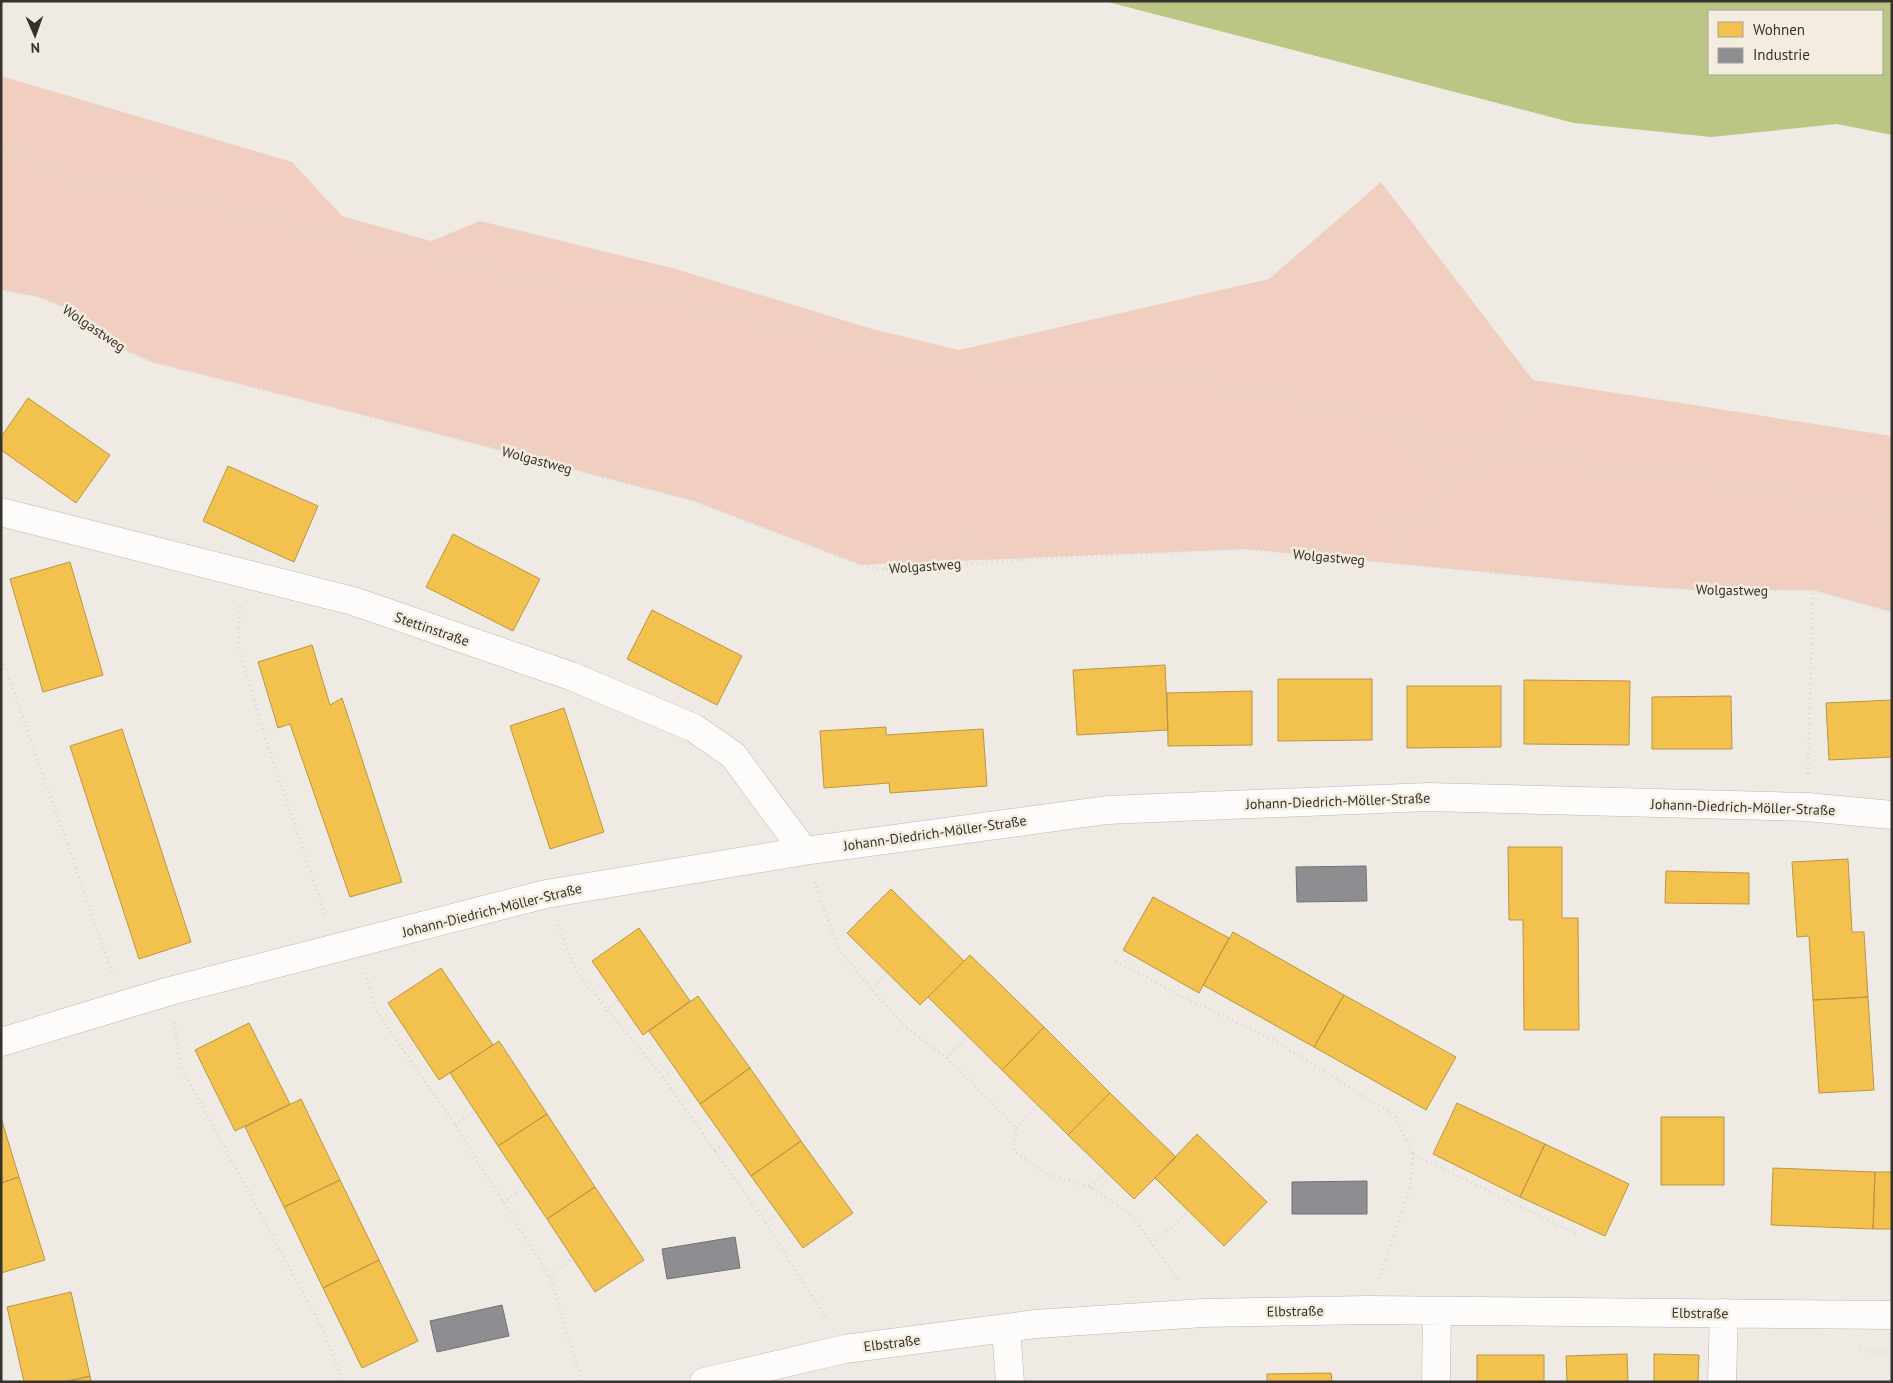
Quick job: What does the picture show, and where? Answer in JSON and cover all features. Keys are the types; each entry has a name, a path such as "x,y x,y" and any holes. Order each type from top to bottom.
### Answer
{"street":[{"name":"Stettinstraße","path":"1,512 353,602 553,670 694,728 734,756 804,851"},
{"name":"Johann-Diedrich-Möller-Straße","path":"1,1042 170,991 546,894 804,851 1108,810 1428,797 1807,807 1892,815"},
{"name":"Elbstraße","path":"704,1382 845,1349 1006,1328 1203,1313 1437,1310 1892,1315"},
{"path":"1436,1382 1437,1310"},
{"path":"1722,1382 1724,1313"},
{"path":"1006,1328 1010,1382"}],"path":[{"path":"1,147 63,178 108,181 247,215 403,249 596,300 670,301 940,365 1244,386 1398,426 1498,446 1561,454 1591,466 1655,470 1892,515"},
{"name":"Wolgastweg","path":"1,290 39,297 69,309 114,345 152,362 694,501 861,565 885,570 1019,560 1244,549 1621,585 1697,590 1813,590 1892,612"},
{"path":"1375,523 1399,526 1432,518 1444,484 1475,466 1498,446 1533,380"},
{"path":"1398,426 1444,484"},
{"path":"1390,562 1399,526"},
{"path":"885,570 896,556 919,546 978,545 998,548 1019,560"},
{"path":"247,575 240,608 238,646 265,737 346,946 377,1012 455,1125 550,1277 582,1382"},
{"path":"1807,807 1813,590"},
{"path":"1,655 124,1006"},
{"path":"804,851 838,948 872,990 907,1028 946,1058 1016,1128"},
{"path":"546,894 577,973 606,1011 664,1078 764,1222 845,1349"},
{"path":"1116,961 1183,998 1272,1039 1395,1116 1413,1154 1410,1187 1368,1310"},
{"path":"872,990 887,972"},
{"path":"170,991 180,1065 323,1330 343,1382"},
{"path":"606,1011 618,1000"},
{"path":"946,1058 967,1036"},
{"path":"404,1052 414,1042"},
{"path":"664,1078 676,1070"},
{"path":"1038,1105 1016,1128 1014,1151 1046,1174 1090,1187 1132,1216 1203,1313"},
{"path":"455,1125 475,1111"},
{"path":"715,1151 727,1141"},
{"path":"1413,1154 1576,1234"},
{"path":"1090,1187 1106,1172"},
{"path":"503,1202 525,1187"},
{"path":"1152,1245 1189,1211"},
{"path":"764,1222 778,1214"},
{"path":"550,1277 572,1258"}],"shaded area":[{"path":"1104,1 1892,1 1892,135 1837,124 1711,137 1574,123"},
{"path":"1,76 292,162 342,216 431,241 480,221 676,269 872,329 959,350 1269,279 1381,182 1533,380 1892,436 1892,612 1813,590 1697,590 1621,585 1245,549 861,565 694,501 152,362 114,345 69,309 39,297 1,290"}],"building: Wohnen":[{"path":"28,398 110,455 76,503 1,450 1,437"},
{"path":"228,466 318,506 294,562 203,521"},
{"path":"453,534 540,579 513,631 426,587"},
{"path":"70,562 103,675 43,692 10,579"},
{"path":"652,610 742,656 717,705 627,659"},
{"path":"312,645 330,705 342,698 402,882 350,897 290,724 278,728 258,662"},
{"path":"1165,665 1168,730 1077,735 1073,670"},
{"path":"1278,679 1372,679 1372,740 1278,741"},
{"path":"1524,680 1630,681 1629,745 1524,744"},
{"path":"1407,686 1501,686 1501,747 1407,748"},
{"path":"1252,691 1252,745 1168,746 1167,693"},
{"path":"1731,696 1732,749 1652,749 1652,697"},
{"path":"1892,700 1892,757 1829,760 1826,703"},
{"path":"564,708 604,832 550,849 510,726"},
{"path":"886,727 886,735 983,729 987,786 890,793 889,783 824,788 820,731"},
{"path":"122,729 191,942 139,959 70,746"},
{"path":"1508,847 1562,847 1562,918 1578,918 1579,1030 1524,1030 1523,920 1509,920"},
{"path":"1848,859 1852,932 1864,932 1868,997 1813,1000 1809,936 1797,937 1792,862"},
{"path":"1666,871 1749,873 1749,904 1665,903"},
{"path":"891,889 964,961 920,1005 847,933"},
{"path":"1153,897 1229,938 1199,993 1123,950"},
{"path":"639,928 690,1001 643,1035 592,961"},
{"path":"1233,932 1344,995 1314,1047 1203,985"},
{"path":"970,955 1044,1027 1002,1070 928,997"},
{"path":"441,968 493,1045 439,1080 388,1003"},
{"path":"1344,995 1456,1057 1426,1110 1314,1047"},
{"path":"698,996 750,1068 700,1104 649,1031"},
{"path":"1868,997 1874,1090 1819,1093 1813,1000"},
{"path":"249,1023 290,1104 235,1131 195,1050"},
{"path":"1044,1027 1110,1093 1068,1135 1002,1070"},
{"path":"499,1041 547,1114 498,1146 450,1073"},
{"path":"750,1068 801,1141 751,1176 700,1104"},
{"path":"1110,1093 1176,1157 1134,1199 1068,1135"},
{"path":"301,1099 340,1180 284,1207 245,1127"},
{"path":"1457,1103 1545,1144 1520,1197 1433,1154"},
{"path":"547,1114 595,1187 547,1219 498,1146"},
{"path":"1661,1117 1724,1117 1724,1185 1661,1185"},
{"path":"1,1118 19,1177 1,1183"},
{"path":"1197,1134 1267,1202 1224,1246 1155,1178"},
{"path":"801,1141 853,1213 803,1248 751,1176"},
{"path":"1545,1144 1629,1184 1605,1236 1520,1197"},
{"path":"1773,1168 1875,1172 1873,1229 1771,1225"},
{"path":"1875,1172 1892,1172 1892,1229 1873,1229"},
{"path":"19,1177 45,1260 1,1273 1,1183"},
{"path":"340,1180 379,1260 323,1288 284,1207"},
{"path":"595,1187 644,1260 595,1292 547,1219"},
{"path":"379,1260 418,1341 362,1368 323,1288"},
{"path":"71,1292 90,1376 65,1382 24,1382 7,1307"},
{"path":"1627,1354 1628,1382 1567,1382 1566,1356"},
{"path":"1654,1354 1699,1355 1698,1382 1654,1382"},
{"path":"1477,1355 1544,1355 1544,1382 1477,1382"},
{"path":"1331,1373 1332,1382 1267,1382 1267,1374"},
{"path":"90,1376 91,1382 65,1382"}],"building: Industrie":[{"path":"1366,866 1367,901 1297,902 1296,867"},
{"path":"1367,1181 1367,1214 1292,1214 1292,1182"},
{"path":"735,1237 740,1268 667,1279 662,1249"},
{"path":"502,1305 509,1336 437,1352 430,1321"}]}
